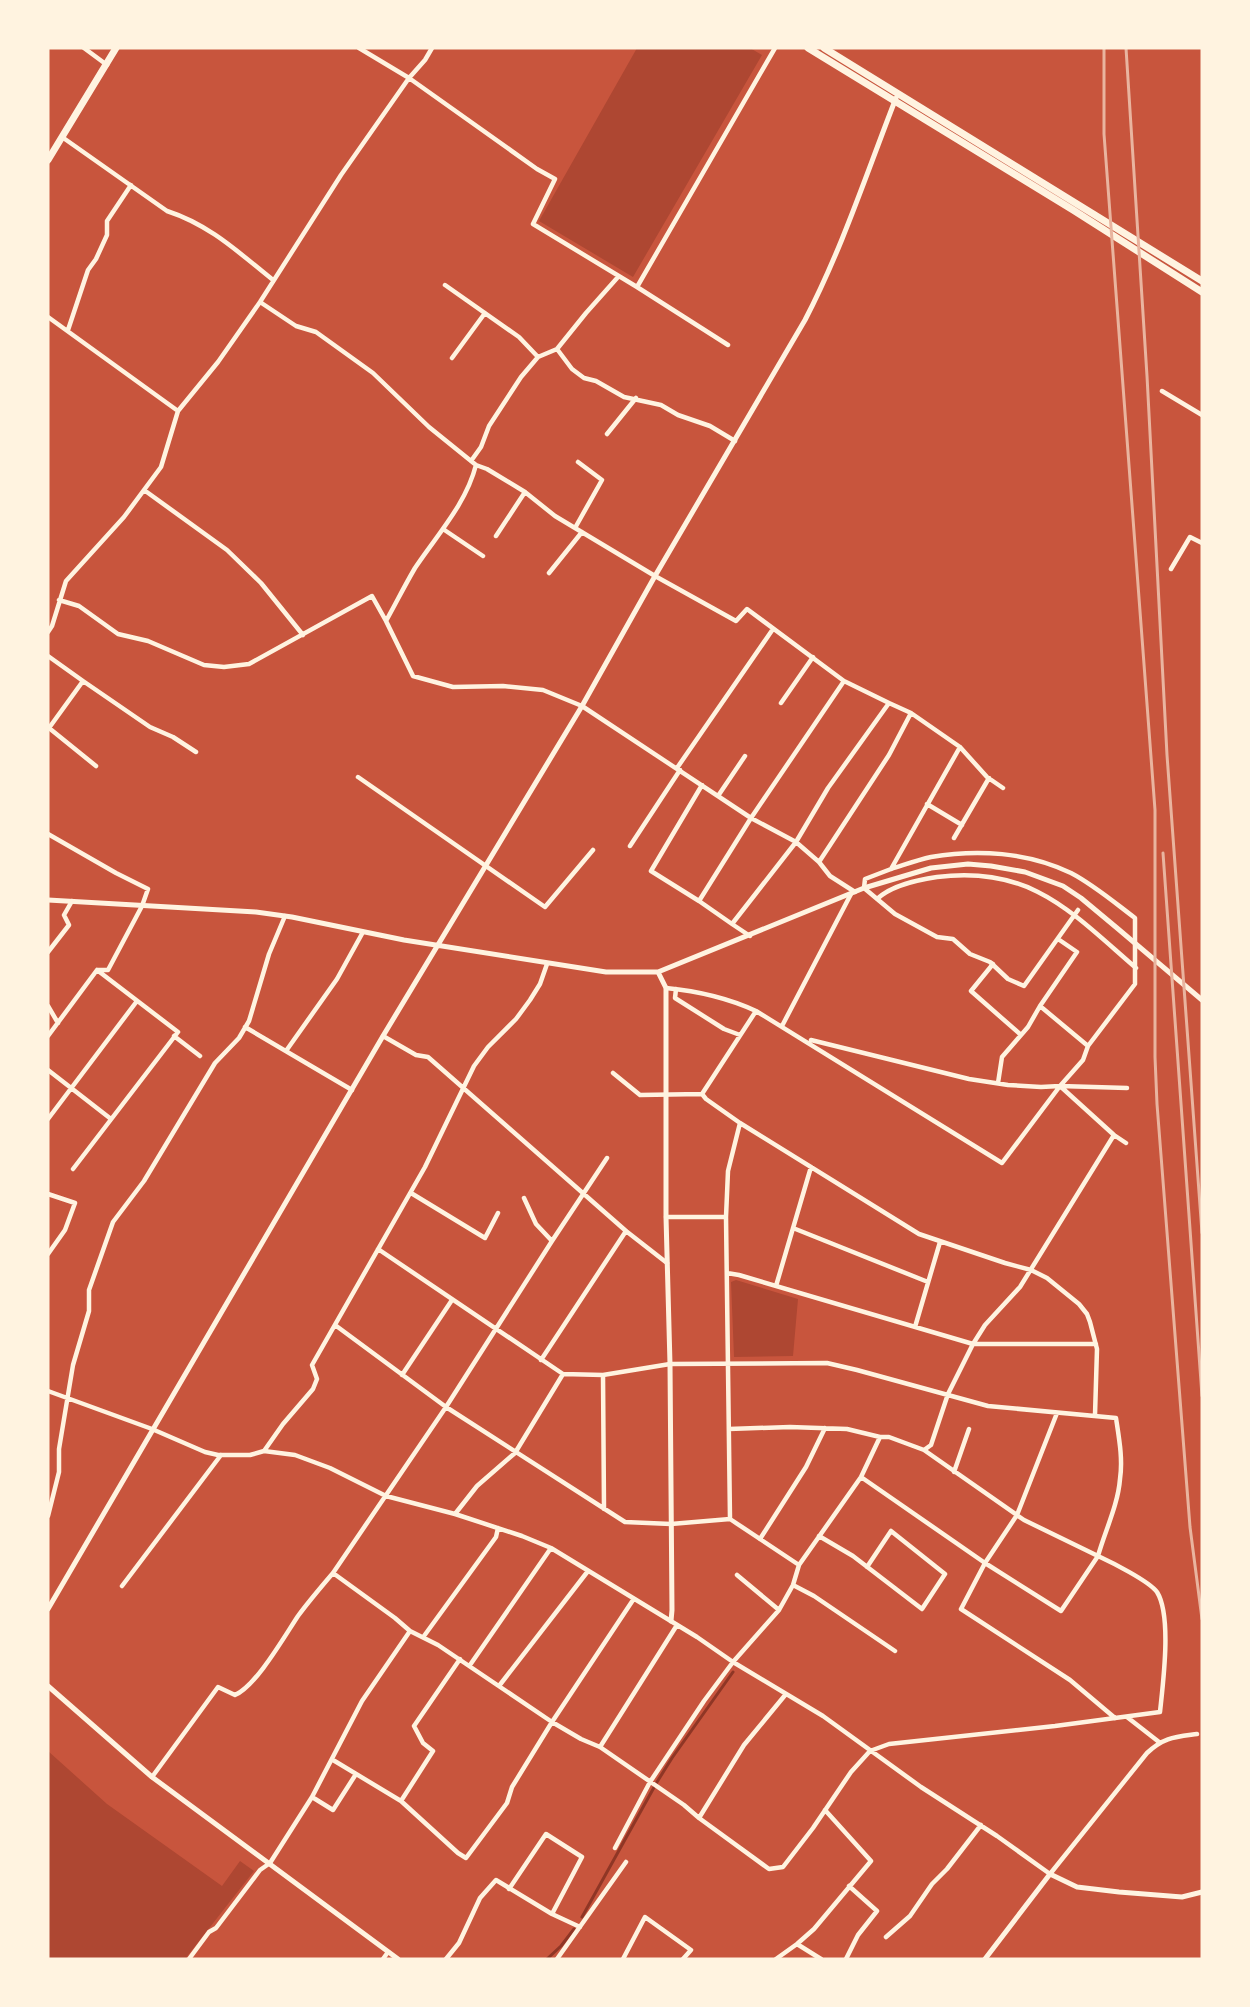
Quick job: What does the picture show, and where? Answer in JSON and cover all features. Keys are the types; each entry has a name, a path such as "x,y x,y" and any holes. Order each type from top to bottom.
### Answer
{"main road":[{"path":"48,160 116,48"},
{"path":"808,48 1077,202 1202,281"},
{"path":"824,48 1202,292"}],"street":[{"path":"84,48 106,65"},
{"path":"359,48 409,78 555,180 533,224 728,345"},
{"path":"48,632 66,581 124,517 161,467 178,411 218,362 260,302 341,175 432,48"},
{"path":"637,287 775,48"},
{"path":"48,1609 383,1036 582,706 655,576 805,320 820,291 897,97"},
{"path":"62,137 167,211 204,226 273,280"},
{"path":"68,330 88,270 107,235 107,221 131,185"},
{"path":"471,461 481,447 489,426 521,376 538,357 557,349 618,277"},
{"path":"445,285 519,337 538,357"},
{"path":"260,302 296,326 316,332 373,373 429,427 476,465 487,469 525,492 555,516 736,621 747,609 844,681 911,713 960,747 989,778 1003,788"},
{"path":"452,358 485,313"},
{"path":"48,317 178,411"},
{"path":"557,349 572,369 584,378 596,381 624,397 661,405 678,416 710,426 735,441"},
{"path":"1162,391 1202,415"},
{"path":"607,434 636,398"},
{"path":"575,528 602,480 578,462"},
{"path":"386,621 415,568 443,529 472,480 476,465"},
{"path":"144,490 226,550 261,583 303,635"},
{"path":"496,536 525,492"},
{"path":"443,529 483,556"},
{"path":"549,573 582,532"},
{"path":"1171,569 1190,537 1202,543"},
{"path":"59,600 79,606 118,634 148,641 204,665 224,667 249,664 372,596 413,676 453,687 503,686 543,690 582,706 752,818 796,842 819,862 830,876 853,893"},
{"path":"630,846 678,769 772,629"},
{"path":"48,656 150,727 173,737 196,752"},
{"path":"781,703 813,657"},
{"path":"83,681 49,729 96,766"},
{"path":"699,901 844,681"},
{"path":"732,924 796,842 828,788 889,704"},
{"path":"819,862 889,755 911,713"},
{"path":"891,869 960,747"},
{"path":"718,796 745,756"},
{"path":"358,777 545,908 593,850"},
{"path":"954,838 989,778"},
{"path":"702,785 651,871 750,936"},
{"path":"927,804 962,825"},
{"path":"48,834 148,889 142,906 108,970 98,970"},
{"path":"666,988 694,990 756,1011 1002,1163 1060,1086 1083,1060 1088,1046 1135,984 1136,918 1069,873 1046,864 1005,854 930,857 865,879 864,888"},
{"path":"48,900 233,909 285,916 547,964 606,972 658,972 864,888 930,867 968,864 1008,869 1041,877 1063,886 1082,898 1202,1000"},
{"path":"877,899 884,893 909,883 940,877 972,874 998,878 1030,887 1076,912 1136,968"},
{"path":"864,888 895,914 937,937 953,939 970,954 993,964 1008,979 1024,986 1076,912"},
{"path":"782,1026 853,893"},
{"path":"48,952 69,925 64,915 72,901"},
{"path":"48,1516 59,1472 59,1449 73,1365 89,1311 89,1290 113,1222 144,1181 215,1063 239,1038 249,1021 269,954 285,916"},
{"path":"286,1051 336,979 363,932"},
{"path":"998,1083 1002,1057 1028,1027 1077,952 1058,939"},
{"path":"264,1451 283,1424 313,1389 317,1379 312,1365 411,1193 474,1066 530,1000 540,984 547,964"},
{"path":"993,964 971,991 1021,1035"},
{"path":"73,1169 178,1032 98,970"},
{"path":"48,1036 98,970"},
{"path":"658,972 666,988 666,1217 672,1524 670,1621"},
{"path":"676,989 675,998 724,1029 740,1035"},
{"path":"48,1119 137,1001"},
{"path":"48,1005 58,1023"},
{"path":"1040,1006 1088,1046"},
{"path":"702,1094 756,1011"},
{"path":"245,1027 352,1090"},
{"path":"174,1036 200,1056"},
{"path":"383,1036 416,1055 428,1057 626,1231 667,1263"},
{"path":"811,1040 969,1079 1041,1087 1126,1088"},
{"path":"48,1070 111,1119"},
{"path":"613,1073 640,1095 702,1094"},
{"path":"1060,1086 1126,1143"},
{"path":"702,1094 740,1123 919,1234 1005,1263 1031,1269 1047,1278 1079,1304 1087,1314 1096,1344 1095,1415"},
{"path":"730,1519 726,1217 728,1171 740,1123"},
{"path":"924,1450 931,1445 948,1394 973,1344 985,1325 1009,1300 1031,1269 1114,1135"},
{"path":"152,1777 218,1687 235,1695 243,1692 272,1656 333,1573 446,1407 607,1158"},
{"path":"776,1286 811,1167"},
{"path":"411,1193 485,1238 498,1212"},
{"path":"48,1194 75,1203 65,1230 48,1254"},
{"path":"524,1198 536,1224 552,1240"},
{"path":"666,1217 726,1217"},
{"path":"793,1227 928,1282"},
{"path":"541,1359 626,1231"},
{"path":"915,1327 940,1242"},
{"path":"378,1249 563,1374 603,1375 670,1364 827,1363 988,1406 1116,1418 1120,1478 1116,1500 1098,1556 1061,1611 985,1563 861,1478"},
{"path":"727,1274 739,1275 973,1344 1096,1344"},
{"path":"402,1375 452,1300"},
{"path":"335,1325 446,1407 625,1522 672,1524 730,1519 799,1565"},
{"path":"455,1514 477,1486 515,1453 563,1374"},
{"path":"603,1375 603,1509"},
{"path":"48,1391 152,1429 192,1448 221,1455 250,1455 264,1451 309,1459 386,1496 455,1514 551,1548 823,1716 921,1787 981,1825 1050,1874 1077,1887 1119,1892 1182,1897 1202,1892"},
{"path":"1057,1413 1017,1515 985,1563 961,1609 1070,1680 1115,1718"},
{"path":"333,1573 410,1631 424,1636 470,1665 552,1722 600,1747 769,1869 783,1867 851,1772 870,1750 889,1744 1160,1712 1164,1651 1162,1604 1156,1590 1128,1571 1017,1515 924,1450 889,1437 847,1429 790,1427 729,1429"},
{"path":"760,1539 806,1467 825,1428"},
{"path":"954,1472 969,1429"},
{"path":"615,1848 698,1709 733,1662 779,1611 793,1585 799,1565 861,1478 880,1437"},
{"path":"122,1586 221,1455"},
{"path":"48,1491 53,1495"},
{"path":"424,1636 496,1537 498,1528"},
{"path":"819,1536 867,1567 922,1609 945,1574 891,1531 867,1567"},
{"path":"470,1665 551,1548"},
{"path":"499,1686 588,1571"},
{"path":"737,1575 779,1611"},
{"path":"793,1585 814,1596 895,1651"},
{"path":"333,1760 401,1801 466,1858 507,1803 512,1787 552,1722 633,1600"},
{"path":"600,1747 677,1625"},
{"path":"190,1959 208,1932 216,1928 260,1870 270,1863 312,1797 362,1701 410,1631"},
{"path":"401,1801 433,1751 423,1743 414,1726 460,1659"},
{"path":"48,1686 152,1777 398,1959"},
{"path":"699,1818 744,1745 786,1694"},
{"path":"1127,1717 1159,1742"},
{"path":"985,1959 1147,1753 1159,1742 1168,1738 1197,1734"},
{"path":"312,1797 333,1810 356,1774"},
{"path":"776,1959 797,1944 825,1917 872,1861 825,1810"},
{"path":"886,1937 910,1916 932,1884 947,1869 981,1825"},
{"path":"509,1889 546,1834 582,1857 552,1914"},
{"path":"557,1959 626,1862"},
{"path":"446,1959 459,1943 480,1898 496,1880 552,1914 580,1927"},
{"path":"846,1959 858,1935 877,1911 849,1886"},
{"path":"623,1959 645,1917 692,1950 683,1959"},
{"path":"797,1944 821,1959"},
{"path":"382,1959 388,1952"}],"shaded area":[{"path":"637,48 750,48 762,55 633,277 539,221"},
{"path":"736,1280 798,1299 793,1356 734,1357 731,1282"},
{"path":"48,1751 107,1804 222,1886 240,1861 254,1871 185,1959 48,1959"}],"waterway":[{"path":"582,1917 657,1782 733,1672"},
{"path":"547,1959 574,1929"}],"railway":[{"path":"1104,48 1104,134 1155,810 1157,1104 1190,1527 1202,1619"},
{"path":"1126,48 1147,376 1167,755 1202,1233"},
{"path":"1163,853 1202,1396"}]}
